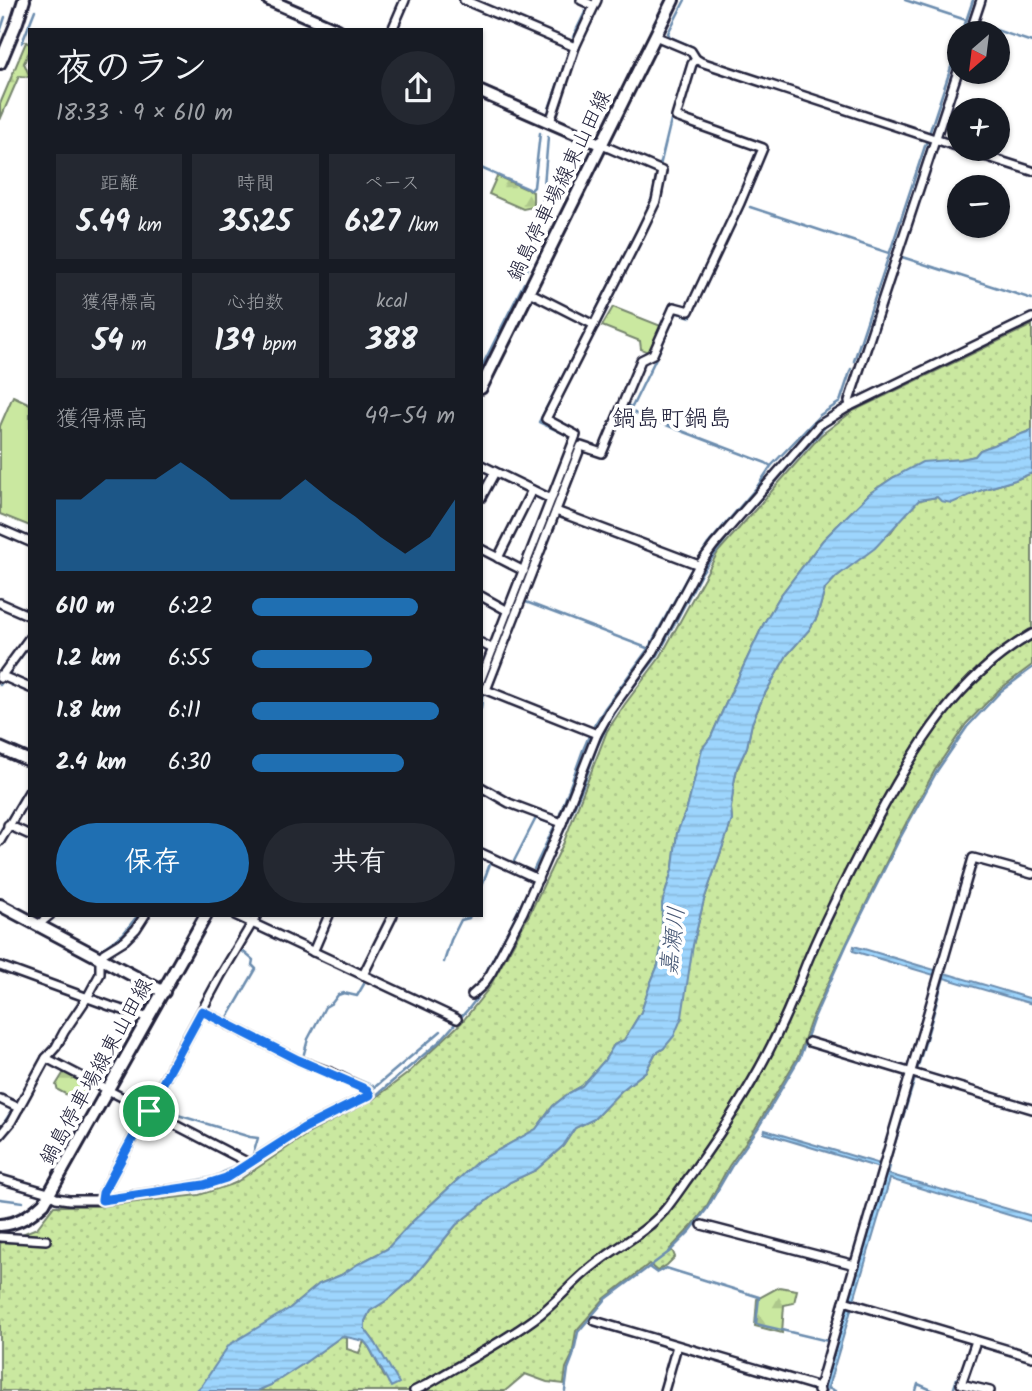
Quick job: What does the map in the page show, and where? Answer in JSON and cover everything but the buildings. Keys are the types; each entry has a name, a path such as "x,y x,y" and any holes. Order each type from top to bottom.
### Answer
{"main road":[{"path":"0,63 2,51 17,22 24,0"},
{"path":"269,0 294,5 334,28"},
{"name":"鍋島停車場線東山田線","path":"483,384 673,0"},
{"path":"483,93 602,145"},
{"path":"0,748 28,760"},
{"path":"0,905 164,992"},
{"name":"鍋島停車場線東山田線","path":"0,1225 21,1221 44,1203 205,917"}],"street":[{"path":"393,28 405,0"},
{"path":"464,0 575,47"},
{"path":"550,122 575,47 596,3 581,0"},
{"path":"974,21 981,0"},
{"path":"655,36 691,51 696,59 714,66 947,144"},
{"path":"597,734 486,690 581,446 602,453 641,360 653,354 674,307 689,311 763,148 676,117 692,64 696,59"},
{"path":"850,406 849,401 954,84"},
{"path":"483,674 576,435 546,419 656,201 662,171 602,145"},
{"path":"999,161 1032,172"},
{"path":"529,292 594,325"},
{"path":"472,995 491,973 523,912 597,734 610,711 653,652 699,565 714,545 819,425 850,406 1032,318"},
{"path":"483,466 551,499"},
{"path":"483,494 495,472"},
{"path":"498,558 532,490"},
{"path":"556,511 699,565"},
{"path":"0,529 28,541"},
{"path":"483,550 524,571"},
{"path":"483,597 508,611"},
{"path":"0,603 28,615"},
{"path":"414,1391 428,1388 535,1318 592,1266 644,1230 664,1211 716,1138 772,1044 839,891 926,734 968,683 991,662 1032,634"},
{"path":"28,640 0,676 28,687"},
{"path":"483,644 493,649"},
{"path":"483,788 509,803 562,823"},
{"path":"0,841 28,793"},
{"path":"8,825 28,834"},
{"path":"483,854 538,879"},
{"path":"595,1321 819,1390 973,858 1032,874"},
{"path":"38,925 48,917"},
{"path":"0,1135 11,1122 46,1058 100,974 100,958 125,940 144,917"},
{"path":"238,917 250,925 457,1019"},
{"path":"103,1196 256,917"},
{"path":"313,952 328,917"},
{"path":"363,975 392,917"},
{"path":"0,966 149,1018"},
{"path":"0,1179 69,1200 204,1185 226,1178 304,1128 369,1092 298,1060 202,1011"},
{"path":"809,1042 1032,1109"},
{"path":"46,1058 250,1163"},
{"path":"0,1099 19,1108"},
{"path":"702,1225 855,1265"},
{"path":"0,1237 46,1240"},
{"path":"845,1301 1032,1357"},
{"path":"976,1341 960,1388 990,1391"},
{"path":"664,1391 677,1346"}],"green space":[{"path":"26,42 28,54 24,63 28,77 19,76 0,120 0,104"},
{"path":"497,176 533,192 533,207 523,209 489,194"},
{"path":"613,307 661,326 656,342 649,352 641,349 640,341 602,326"},
{"path":"1032,325 1032,430 980,450 975,456 894,477 870,493 823,540 780,596 764,623 711,737 702,749 688,805 677,833 673,867 662,904 662,942 658,965 641,1012 624,1040 614,1045 582,1086 553,1106 536,1129 477,1162 387,1249 319,1284 290,1308 264,1388 342,1336 347,1337 347,1349 359,1353 364,1341 385,1378 376,1344 365,1329 365,1321 370,1311 412,1279 456,1225 510,1182 536,1170 563,1146 575,1128 594,1119 621,1091 646,1071 655,1054 664,1048 704,900 732,820 734,783 747,747 752,723 763,697 787,655 817,617 825,589 891,532 919,500 982,490 1032,473 1032,665 1000,689 966,724 935,770 897,840 846,945 811,1020 798,1057 755,1129 729,1166 705,1209 670,1249 675,1257 657,1271 649,1264 604,1299 576,1331 564,1384 547,1382 525,1374 505,1391 0,1391 0,1243 37,1228 54,1206 101,1206 199,1195 235,1183 309,1133 374,1099 407,1074 462,1022 489,988 530,913 563,844 607,731 661,656 718,552 821,435 853,411"},
{"path":"13,396 28,403 28,525 0,514 0,426"},
{"path":"64,1072 92,1087 82,1103 58,1090 56,1085"},
{"path":"779,1287 797,1290 794,1303 784,1305 782,1333 755,1326 757,1299"}],"water":[{"name":"嘉瀬川","path":"1032,430 1032,473 952,503 941,501 937,497 919,500 875,548 836,577 825,589 817,617 787,655 763,697 752,723 747,747 737,768 731,808 732,820 704,900 693,945 682,1017 674,1036 655,1054 646,1071 621,1091 594,1119 575,1128 563,1146 536,1170 510,1182 456,1225 412,1279 370,1311 365,1321 365,1329 399,1383 391,1387 364,1341 342,1336 271,1385 257,1391 196,1391 229,1345 290,1308 319,1284 387,1249 477,1162 536,1129 553,1106 582,1086 614,1045 624,1040 641,1012 658,965 662,942 662,904 673,867 677,833 688,805 702,749 711,737 764,623 780,596 823,540 870,493 894,477 922,462 975,456 980,450"},
{"path":"854,946 1032,999 1032,1004 853,951"},
{"path":"765,1130 890,1167 888,1174 1032,1216 1032,1222 890,1179 827,1391 823,1391 886,1170 764,1133"}],"waterway":[{"path":"685,0 668,33 670,37 693,47"},
{"path":"905,0 966,20"},
{"path":"966,21 973,0"},
{"path":"573,37 587,8"},
{"path":"22,43 35,10"},
{"path":"0,32 5,17"},
{"path":"1010,35 1032,42"},
{"path":"549,109 569,51"},
{"path":"660,166 673,112 691,56"},
{"path":"929,134 947,79"},
{"path":"483,169 531,190 534,187 540,133"},
{"path":"738,136 767,146 766,150"},
{"path":"527,270 542,210 548,137"},
{"path":"854,361 927,140"},
{"path":"694,309 761,163"},
{"path":"592,318 647,211 657,175"},
{"path":"750,207 889,253"},
{"path":"902,257 1032,299"},
{"path":"483,364 524,283"},
{"path":"607,452 624,409 626,405 632,407 675,312 691,317"},
{"path":"995,331 1032,313"},
{"path":"586,444 539,422 588,327"},
{"path":"924,366 983,337"},
{"path":"698,560 771,466 820,415 840,402 851,369"},
{"path":"858,398 911,372"},
{"path":"624,409 771,466"},
{"path":"523,919 566,826 609,722 658,655 702,572 735,527 826,426 838,417"},
{"path":"594,726 648,649 692,568"},
{"path":"526,602 647,648"},
{"path":"9,673 28,648"},
{"path":"565,1391 578,1332 606,1299 669,1252 691,1230 758,1128 800,1057 813,1020 847,944 937,771 967,727 1001,691 1032,668"},
{"path":"0,685 3,681"},
{"path":"559,817 589,736"},
{"path":"0,832 28,785"},
{"path":"512,865 536,818 555,825 534,869"},
{"path":"483,883 491,861 489,860"},
{"path":"480,983 532,882"},
{"path":"99,951 123,934 136,917"},
{"path":"444,962 461,920 469,917"},
{"path":"207,1009 227,1019 256,969 252,965 253,960 240,949"},
{"path":"917,1070 944,977"},
{"path":"364,984 357,996 344,993 338,995 325,1007 308,1039 303,1057 375,1087"},
{"path":"109,1202 201,1190 226,1183 242,1174 290,1141 374,1097 440,1041 484,989"},
{"path":"20,1097 43,1056 81,999"},
{"path":"204,1017 155,1108 258,1138 253,1155"},
{"path":"253,1155 302,1124 375,1087 441,1031"},
{"path":"888,1166 915,1078"},
{"path":"0,1129 13,1109"},
{"path":"160,1188 214,1177 241,1163"},
{"path":"20,1188 35,1193"},
{"path":"77,1196 119,1194"},
{"path":"0,1199 23,1202"},
{"path":"57,1203 68,1203"},
{"path":"650,1268 657,1273 666,1268 759,1297 756,1324 828,1341"},
{"path":"953,1391 957,1378"},
{"path":"916,1391 918,1384 934,1391"},
{"path":"828,1388 835,1391"}],"district":[{"name":"鍋島町鍋島","path":"672,419"}],"route":[{"path":"202,1011 298,1060 367,1090 370,1095 304,1128 226,1178 204,1185 102,1200 103,1193 149,1111 202,1011"}]}
